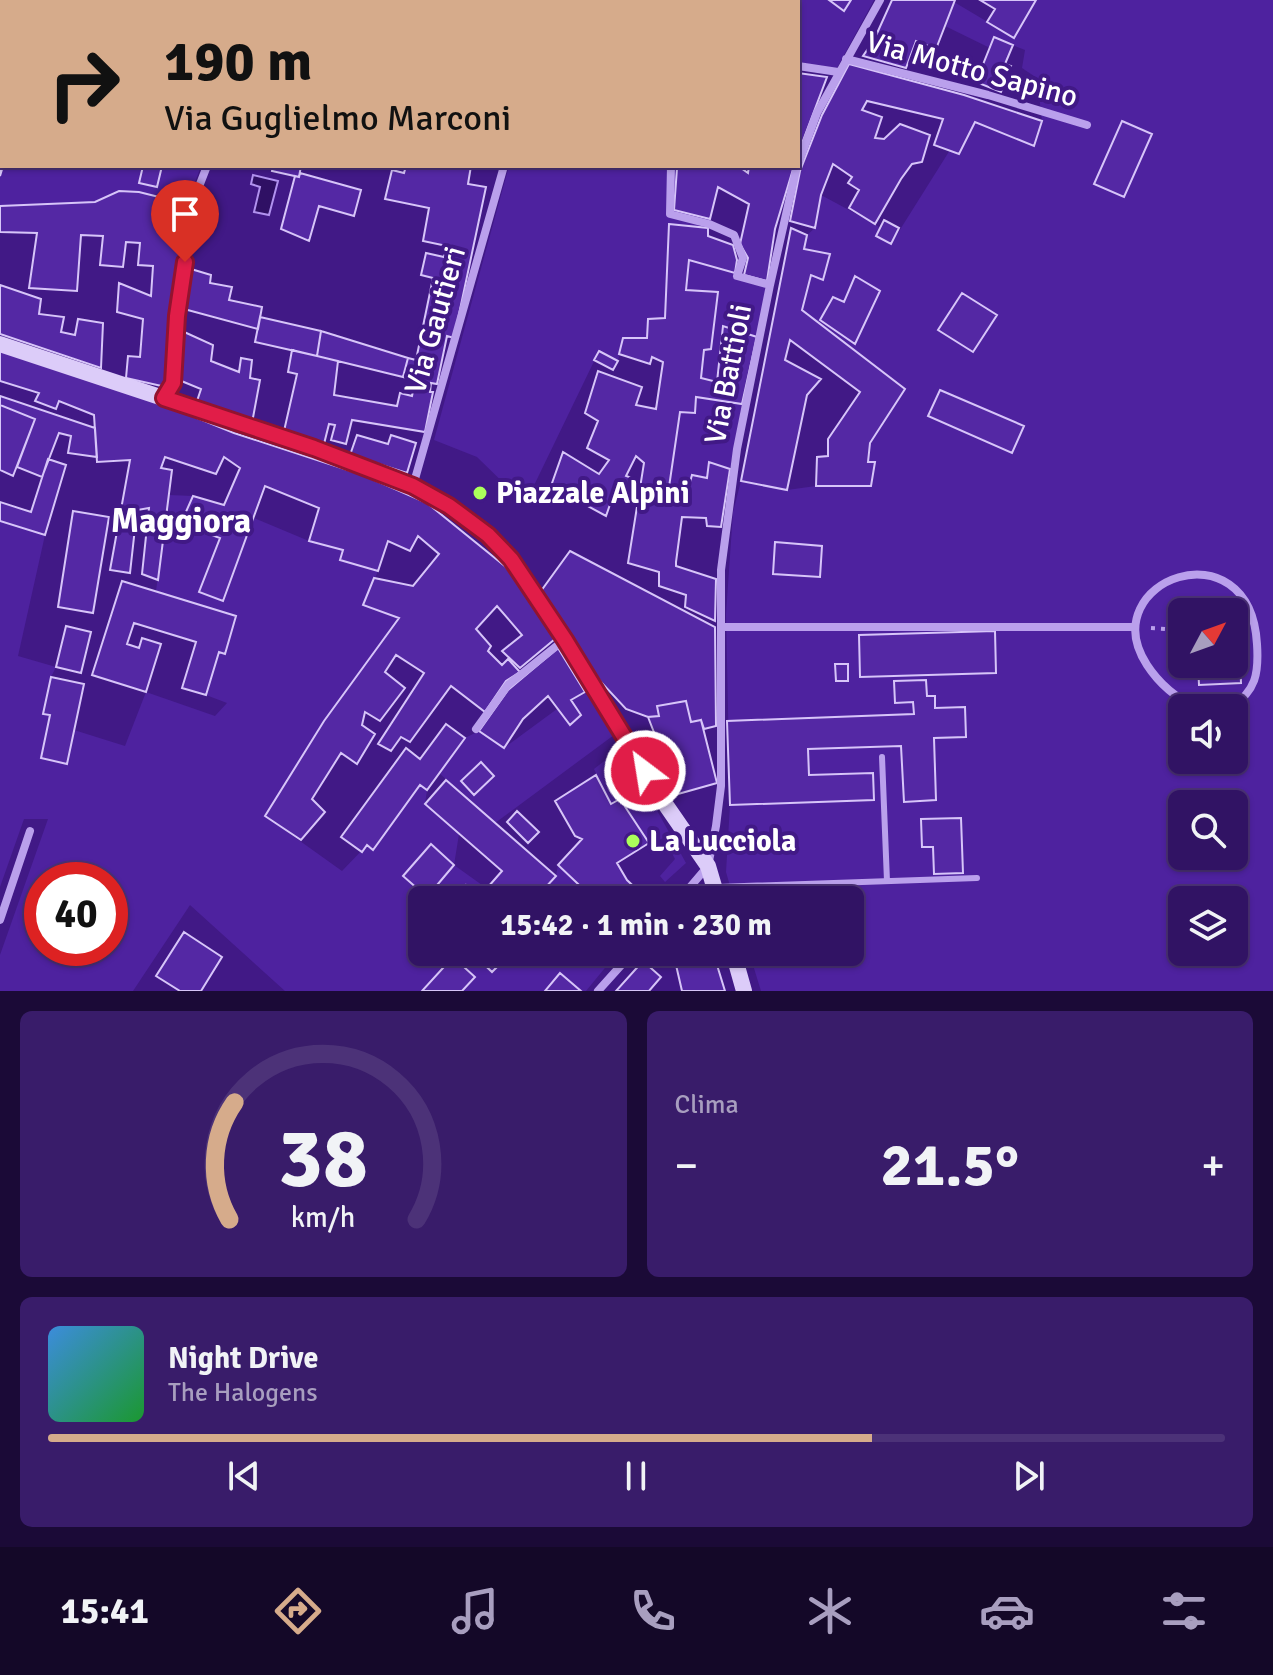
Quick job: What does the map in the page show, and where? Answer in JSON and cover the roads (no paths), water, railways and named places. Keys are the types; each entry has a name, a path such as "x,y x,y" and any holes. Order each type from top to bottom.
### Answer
{"street":[{"name":"Via Battioli","path":"800,160 817,113 880,0"},
{"name":"Via Motto Sapino","path":"846,59 988,95 1087,125"},
{"path":"800,66 838,72"},
{"path":"164,398 173,383 177,316 191,207 206,168"},
{"name":"Via Gautieri","path":"413,486 503,168"},
{"path":"671,168 670,214 709,224 734,235 743,258 737,276 770,285"},
{"name":"Via Battioli","path":"708,866 721,786 721,570 737,449 797,168"},
{"path":"0,344 314,448 413,486 449,506 488,535 511,559 565,640 661,798 708,866 714,886"},
{"path":"1173,694 1155,679 1139,653 1133,627 1140,609 1156,588 1179,575 1206,574 1233,586 1250,607 1257,639 1258,668 1248,694"},
{"path":"721,627 1133,627"},
{"path":"476,729 508,685 565,640"},
{"path":"0,920 30,831"},
{"path":"691,886 708,866"},
{"path":"598,991 620,966"},
{"path":"737,966 744,991"}],"lane":[{"path":"882,757 887,881"},
{"path":"821,886 977,878"}],"place":[{"name":"Piazzale Alpini","path":"480,493"},
{"name":"La Lucciola","path":"633,841"}],"district":[{"name":"Maggiora","path":"181,520"}]}
